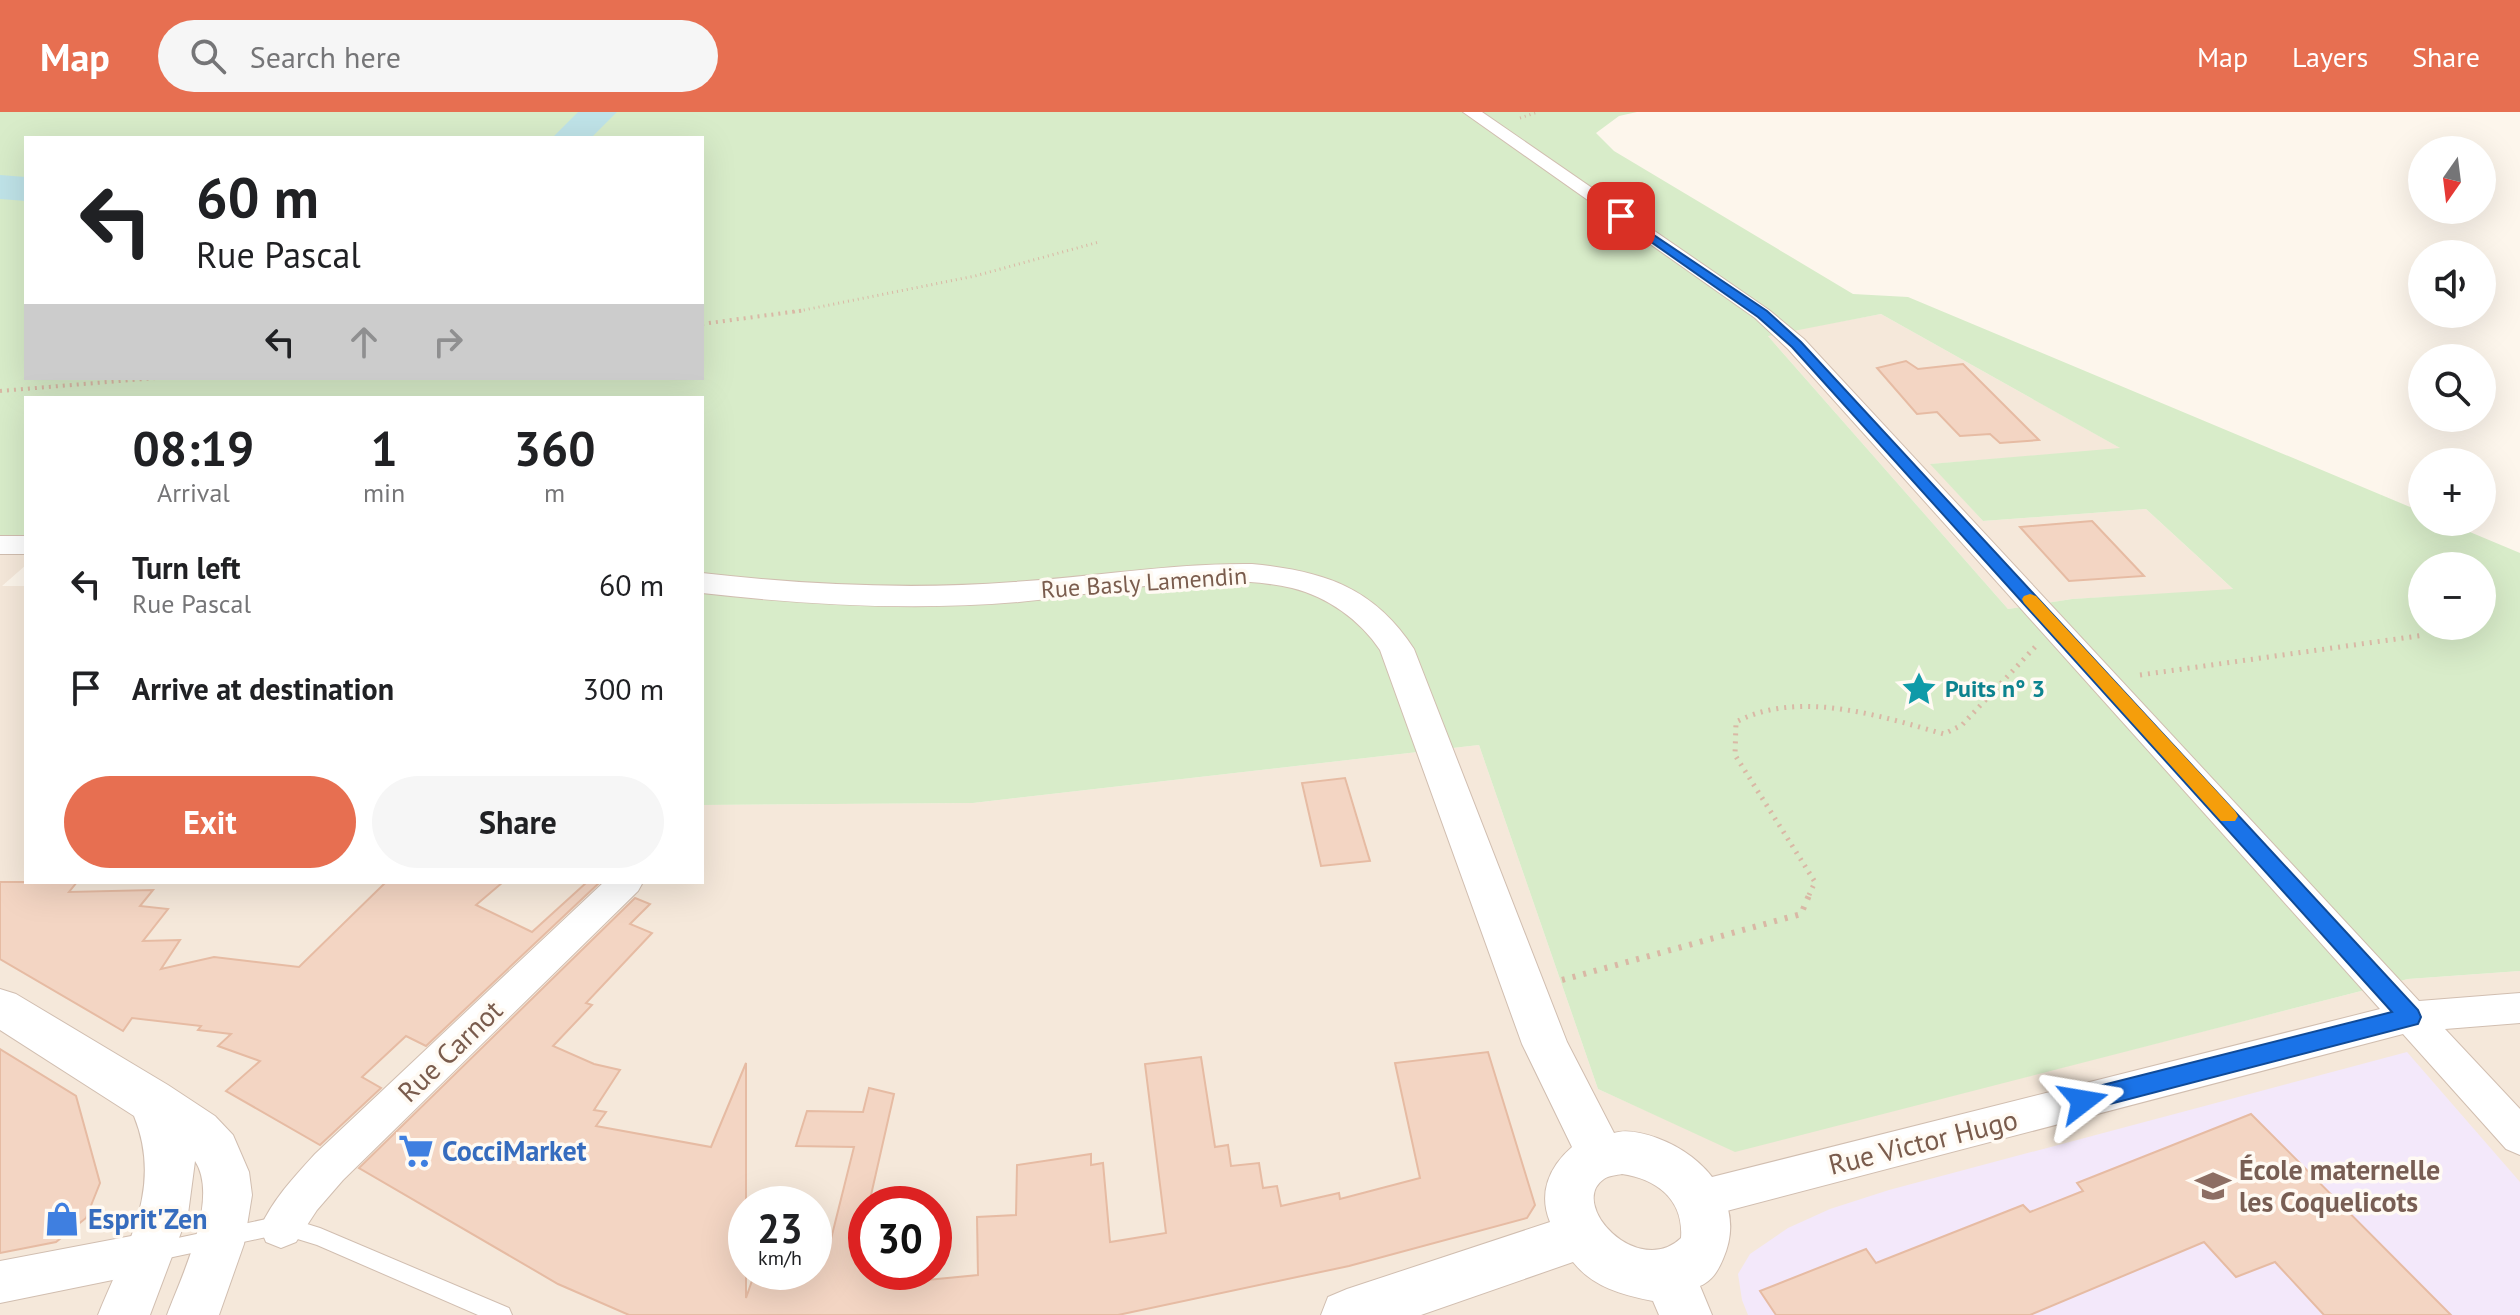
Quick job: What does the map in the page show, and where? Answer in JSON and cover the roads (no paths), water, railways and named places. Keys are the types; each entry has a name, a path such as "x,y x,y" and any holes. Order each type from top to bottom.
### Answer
{"street":[{"path":"1471,112 1775,324 2520,1137"},
{"path":"0,528 24,527"},
{"path":"0,545 24,545"},
{"name":"Rue Basly Lamendin","path":"704,583 819,594 904,596 1014,592 1238,574 1285,577 1346,598 1377,622 1397,649 1545,1044 1601,1157"},
{"name":"Rue Carnot","path":"281,1228 302,1197 329,1167 624,884"},
{"path":"0,1007 151,1099 205,1137 223,1159 229,1202 193,1315"},
{"name":"Rue Victor Hugo","path":"1700,1199 2410,1017 2520,1008"},
{"path":"124,1315 164,1208 171,1174 170,1151 151,1099"},
{"path":"1622,1152 1657,1159 1686,1180 1700,1199 1707,1228 1704,1247 1686,1268 1677,1296 1645,1279 1623,1274 1592,1254 1577,1237 1569,1214 1569,1193 1577,1175 1601,1157 1622,1152"},
{"path":"1347,1315 1577,1237"},
{"path":"0,1282 147,1253"}],"lane":[{"path":"147,1253 281,1228 320,1237 502,1315"}],"waterway":[{"path":"572,136 599,112"},
{"path":"0,187 24,189"}],"place":[{"name":"Puits n° 3","path":"1919,689"},
{"name":"CocciMarket","path":"416,1151"},
{"name":"École maternelle les Coquelicots","path":"2213,1186"},
{"name":"Esprit'Zen","path":"62,1219"}]}
